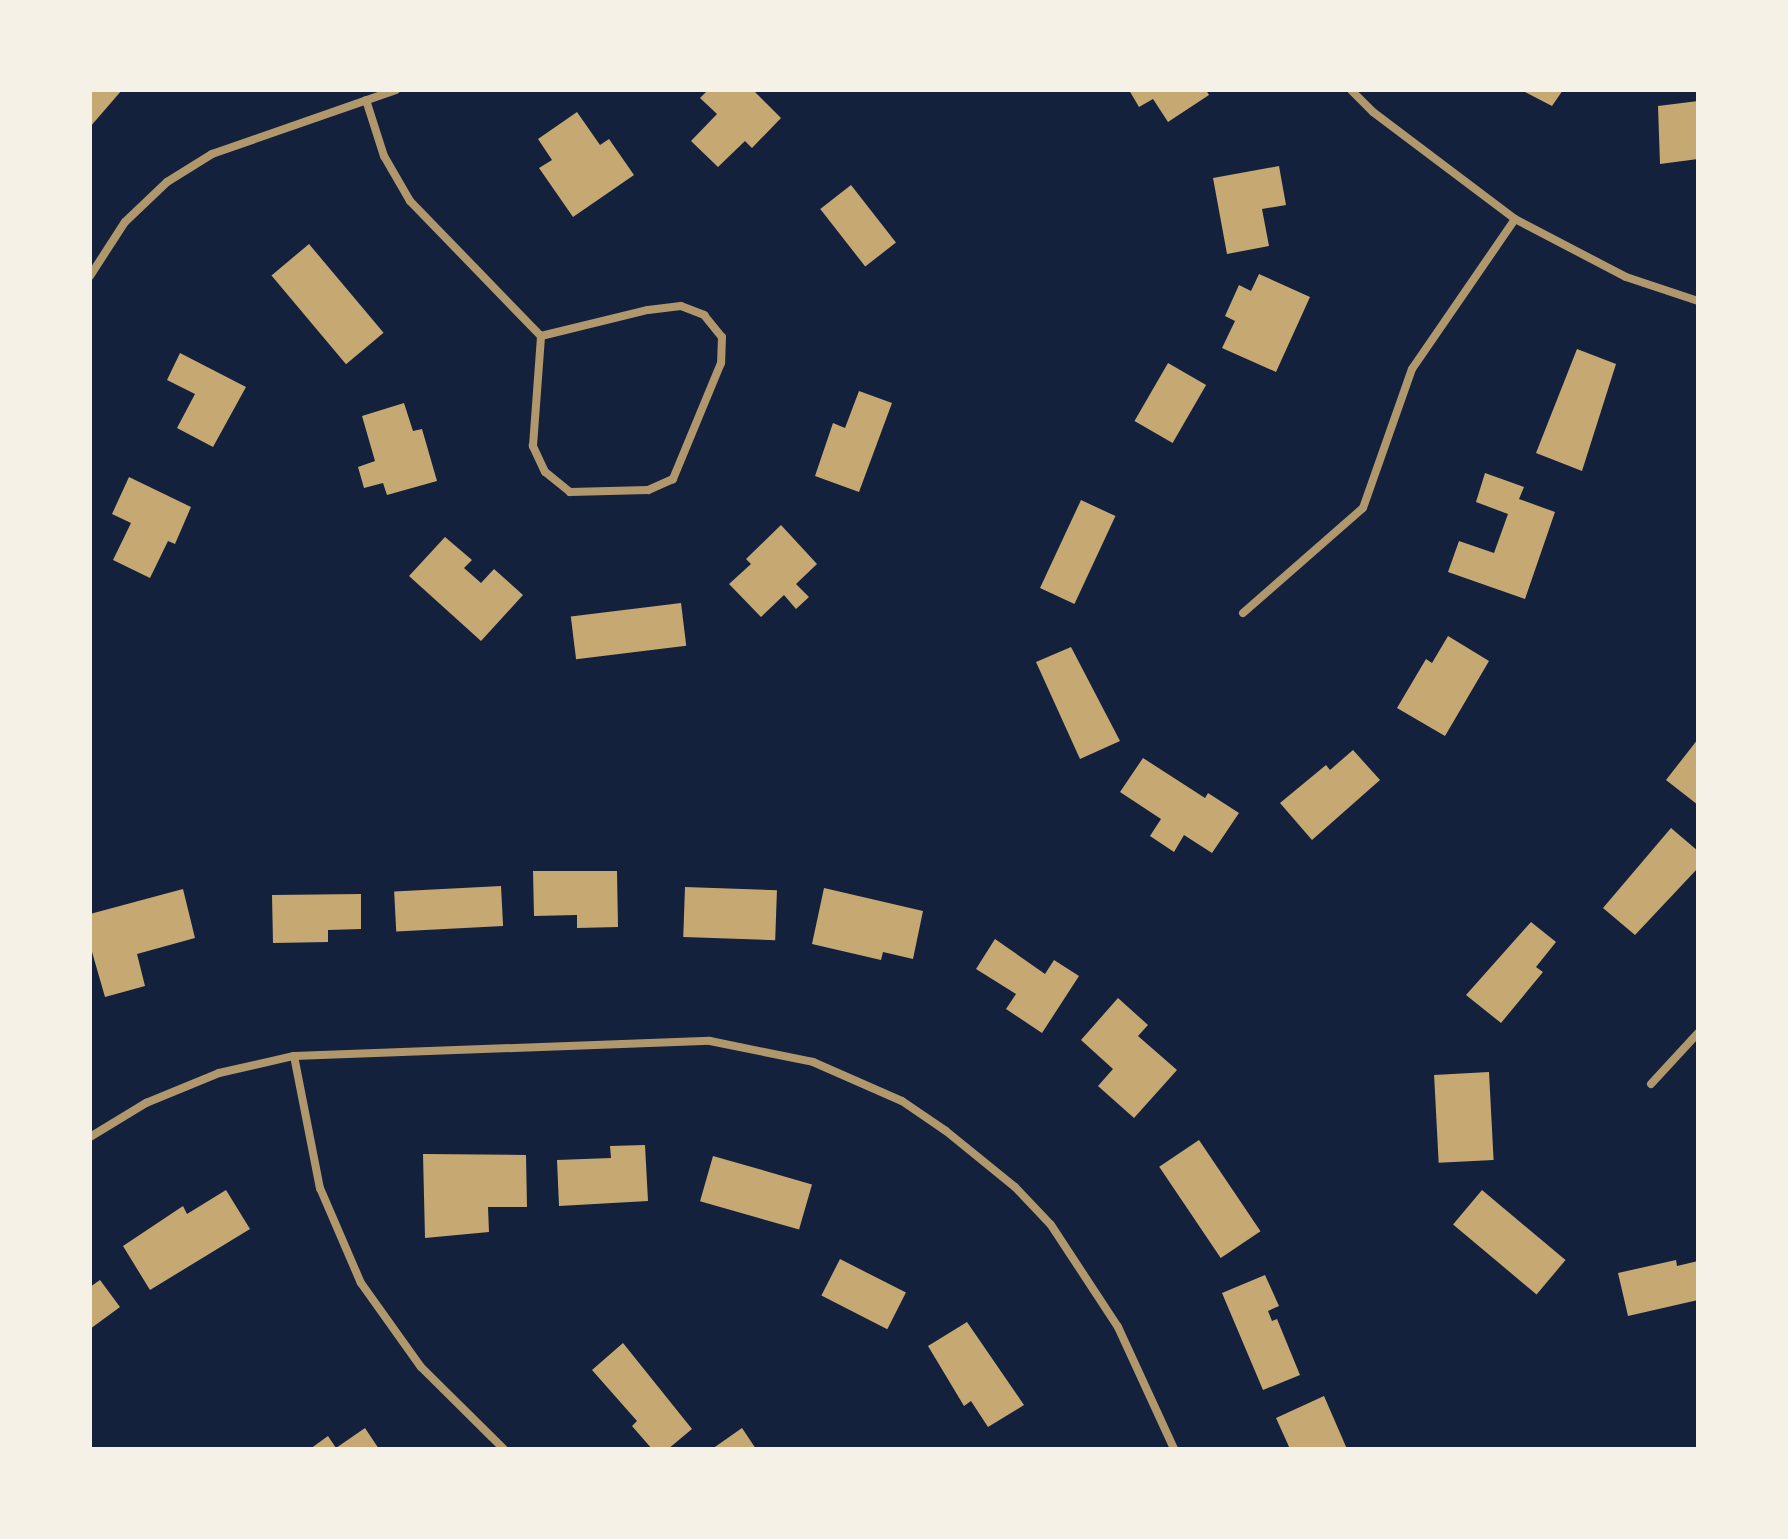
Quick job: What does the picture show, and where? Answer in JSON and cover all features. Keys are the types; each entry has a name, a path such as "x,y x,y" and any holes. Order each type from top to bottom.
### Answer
{"street":[{"path":"90,276 125,222 167,182 212,154 396,90"},
{"path":"1351,90 1373,112 1515,219 1626,277 1698,301"},
{"path":"366,100 384,156 410,201 541,336 533,446 545,472 570,492 648,490 673,479 721,363 722,337 704,315 681,306 648,310 541,336"},
{"path":"1243,613 1363,508 1412,369 1515,219"},
{"path":"1651,1084 1698,1033"},
{"path":"90,1137 146,1103 219,1073 294,1056 710,1041 813,1062 902,1101 946,1131 1015,1187 1051,1225 1118,1327 1174,1449"},
{"path":"294,1056 320,1188 361,1283 421,1367 504,1449"}],"building":[{"path":"90,90 122,90 90,127"},
{"path":"708,90 753,90 781,118 752,148 745,141 718,167 691,141 717,114 700,98"},
{"path":"1129,90 1206,90 1209,95 1168,122 1153,99 1139,107"},
{"path":"1521,90 1563,90 1552,106"},
{"path":"1698,101 1698,159 1660,164 1658,106"},
{"path":"577,112 600,145 609,139 634,175 573,217 539,168 552,160 538,139"},
{"path":"1279,166 1286,205 1262,209 1269,246 1227,254 1213,178"},
{"path":"851,185 896,243 865,267 820,209"},
{"path":"309,244 384,333 346,364 271,275"},
{"path":"1259,274 1310,297 1276,372 1222,348 1235,321 1225,316 1239,285 1251,291"},
{"path":"1577,349 1616,364 1582,471 1536,453"},
{"path":"180,353 246,387 213,447 177,428 195,394 167,380"},
{"path":"1168,363 1206,385 1173,443 1134,421"},
{"path":"859,391 892,403 859,492 815,476 833,423 845,428"},
{"path":"404,403 413,431 422,429 437,481 387,495 383,483 364,488 358,467 375,461 362,416"},
{"path":"1485,473 1524,487 1519,499 1555,512 1525,599 1448,572 1459,541 1494,553 1508,514 1476,502"},
{"path":"129,477 191,507 175,544 168,541 150,578 113,560 131,523 112,514"},
{"path":"1081,500 1115,516 1074,604 1040,588"},
{"path":"781,525 817,564 796,584 809,597 796,609 784,595 761,617 729,584 751,564 746,559"},
{"path":"445,537 472,560 464,568 481,583 494,569 523,595 481,641 409,576"},
{"path":"681,603 686,646 576,659 571,617"},
{"path":"1448,636 1489,661 1445,736 1397,708 1426,659 1432,663"},
{"path":"1071,647 1120,741 1080,759 1036,662"},
{"path":"1698,739 1698,805 1666,780"},
{"path":"1353,750 1380,780 1312,840 1280,803 1326,765 1330,770"},
{"path":"1143,758 1205,798 1208,793 1239,813 1212,853 1184,835 1174,852 1150,836 1161,819 1120,792"},
{"path":"1671,828 1698,851 1698,868 1635,935 1603,908"},
{"path":"533,871 617,871 618,927 577,928 577,915 534,916"},
{"path":"501,886 503,926 396,932 394,892"},
{"path":"685,887 777,890 775,940 683,937"},
{"path":"824,888 923,911 913,959 883,952 881,960 812,944"},
{"path":"183,889 195,938 137,954 145,986 105,997 90,945 90,914"},
{"path":"361,894 361,929 328,930 328,942 273,943 272,895"},
{"path":"1531,922 1556,942 1536,967 1543,972 1501,1023 1466,995"},
{"path":"995,939 1045,974 1054,960 1079,976 1042,1033 1006,1009 1016,994 976,969"},
{"path":"1118,998 1148,1025 1138,1036 1177,1070 1134,1118 1098,1086 1113,1069 1081,1040"},
{"path":"1489,1072 1494,1160 1439,1163 1434,1075"},
{"path":"1199,1140 1261,1231 1221,1258 1159,1167"},
{"path":"645,1145 648,1201 559,1206 557,1160 611,1158 610,1146"},
{"path":"423,1154 526,1155 527,1207 488,1207 489,1232 425,1238"},
{"path":"713,1156 812,1184 799,1230 700,1201"},
{"path":"226,1190 250,1229 150,1290 123,1246 183,1206 187,1214"},
{"path":"1482,1190 1565,1260 1537,1295 1453,1224"},
{"path":"840,1259 906,1293 887,1329 821,1296"},
{"path":"1676,1260 1677,1266 1698,1261 1698,1300 1628,1316 1618,1273"},
{"path":"1265,1275 1279,1306 1268,1311 1272,1321 1277,1319 1300,1375 1263,1390 1222,1293"},
{"path":"100,1280 120,1307 90,1329 90,1287"},
{"path":"967,1322 1024,1405 988,1427 971,1401 964,1406 928,1346"},
{"path":"623,1343 692,1429 668,1449 652,1449 632,1426 637,1421 592,1370"},
{"path":"1324,1396 1347,1449 1290,1449 1276,1418"},
{"path":"365,1428 379,1449 310,1449 328,1436 336,1448"},
{"path":"742,1428 756,1449 712,1449"}]}
